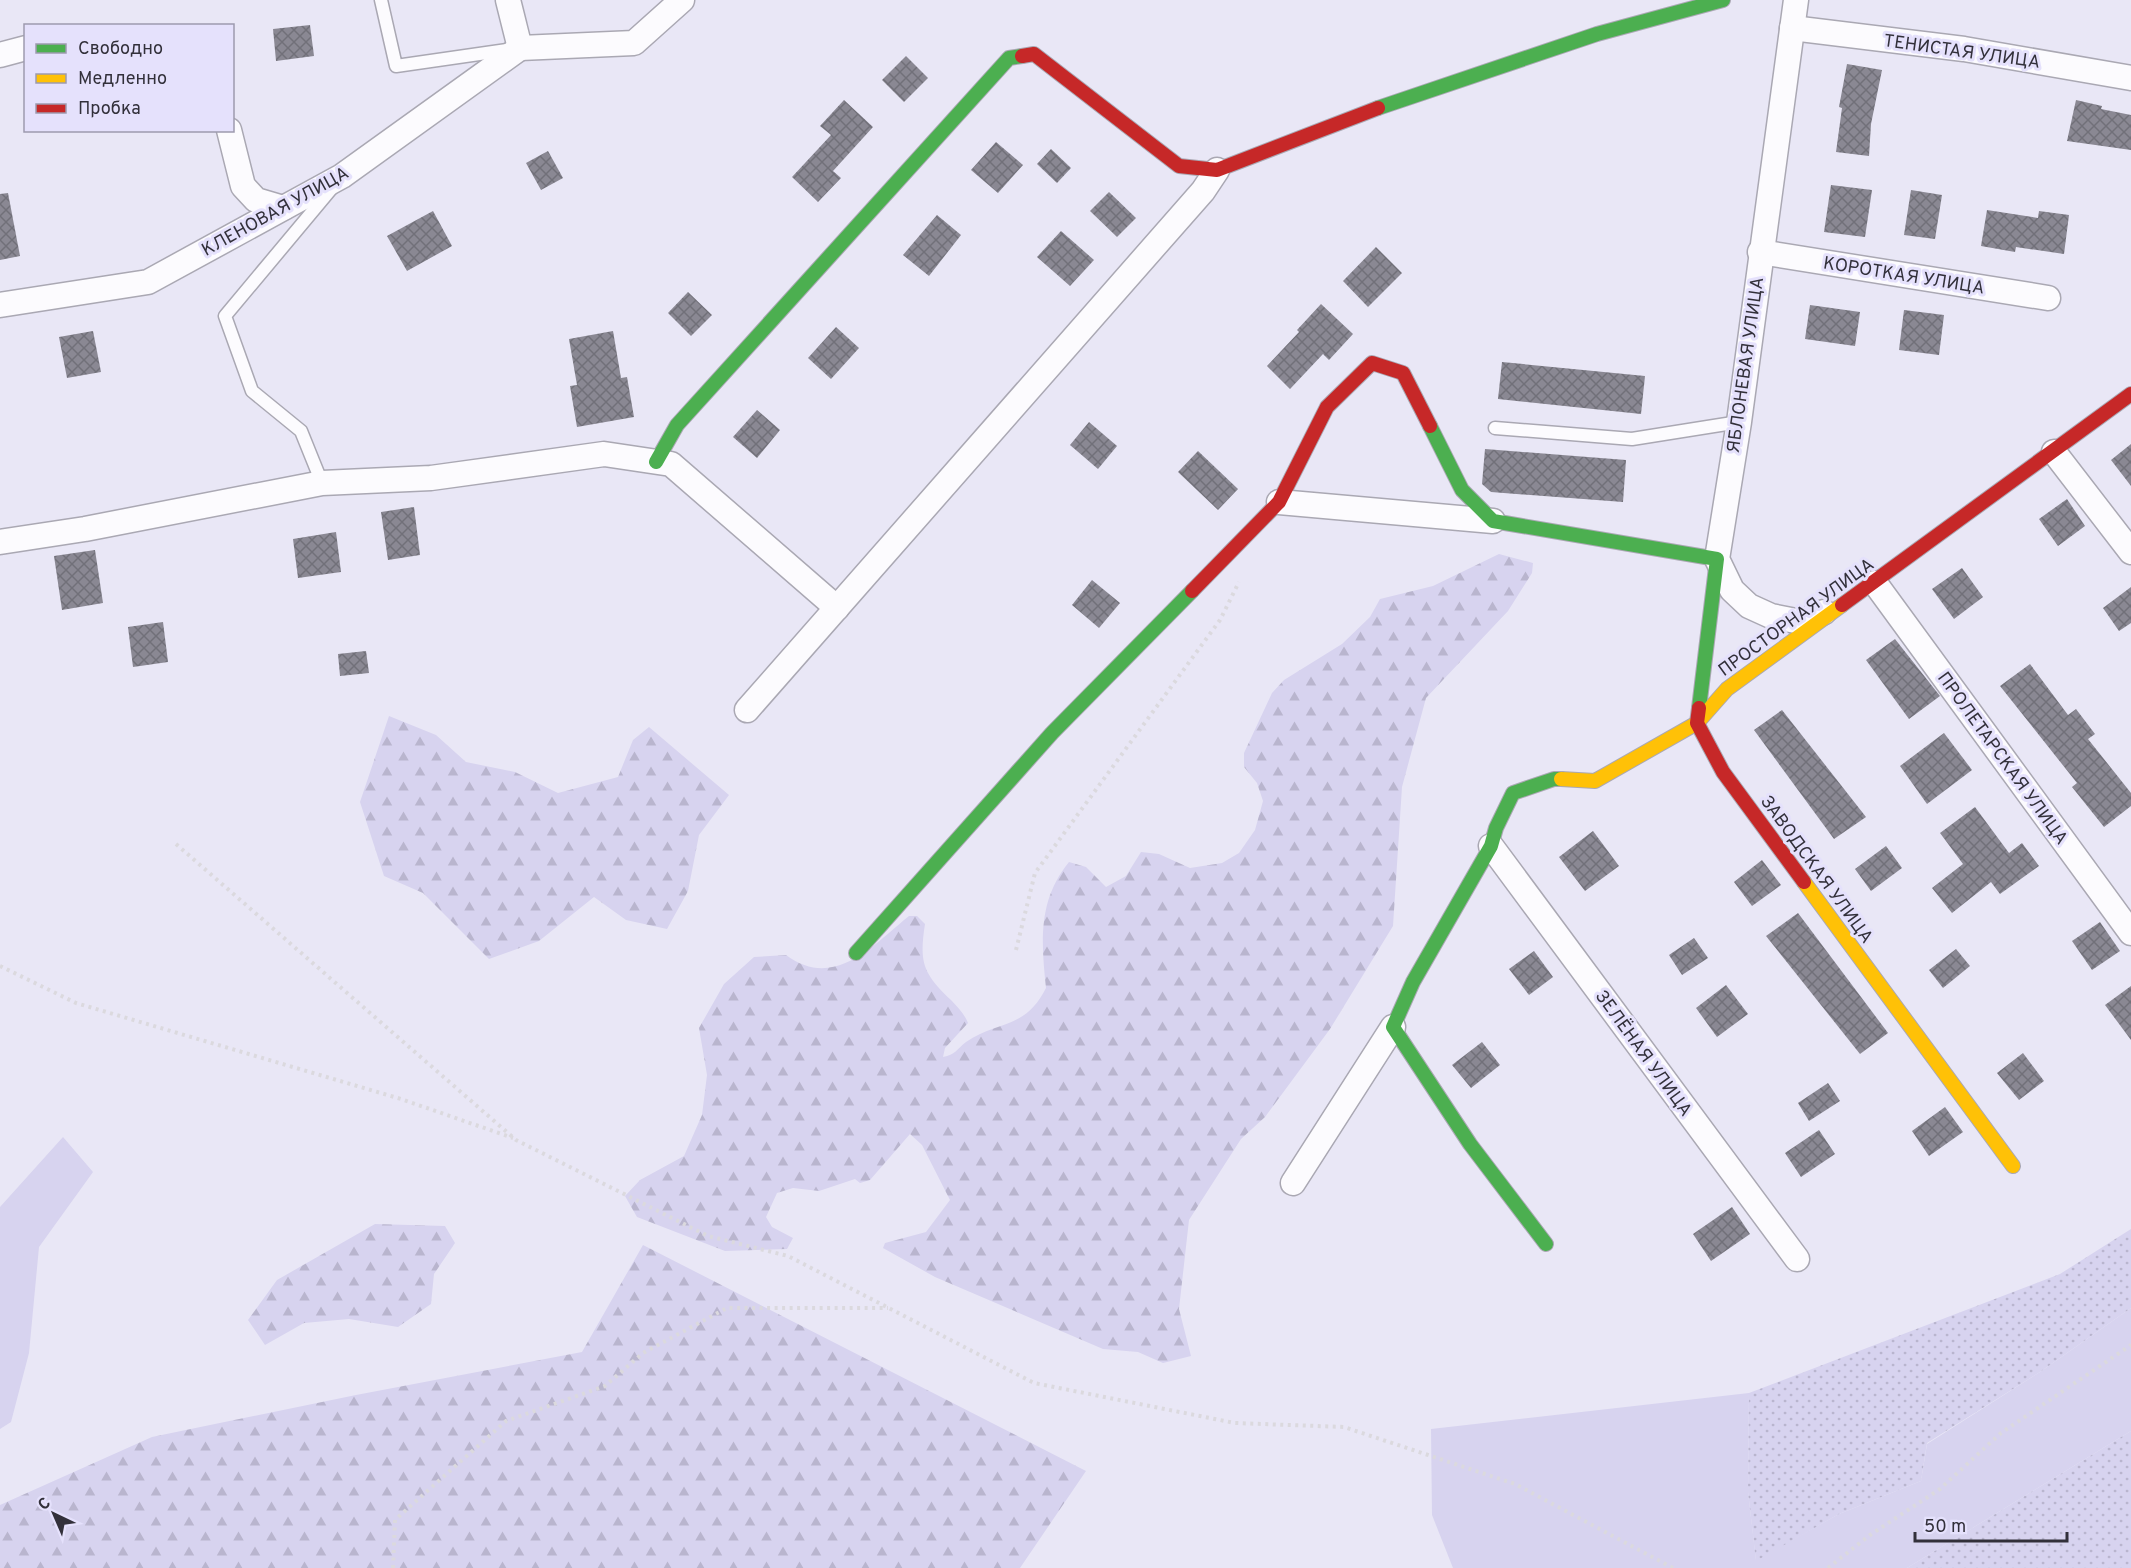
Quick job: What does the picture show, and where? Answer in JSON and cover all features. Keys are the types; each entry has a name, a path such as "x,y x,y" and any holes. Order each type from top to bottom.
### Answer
{"street":[{"path":"508,0 520,48 634,44 682,0"},
{"path":"656,462 677,424 1009,58 1034,54 1179,166 1217,170 1392,102 1597,34 1723,0"},
{"name":"ЯБЛОНЕВАЯ УЛИЦА","path":"1717,559 1739,422 1760,252 1796,0"},
{"name":"ТЕНИСТАЯ УЛИЦА","path":"1792,28 1964,49 2131,78"},
{"name":"КЛЕНОВАЯ УЛИЦА","path":"0,305 148,282 342,176 520,48"},
{"path":"0,55 24,49"},
{"path":"230,132 243,186 256,200 283,208"},
{"path":"747,710 1195,200 1217,170"},
{"name":"КОРОТКАЯ УЛИЦА","path":"1760,252 2048,298"},
{"path":"856,953 1052,733 1279,502 1327,407 1372,363 1403,373 1462,490 1493,520"},
{"name":"ПРОСТОРНАЯ УЛИЦА","path":"1393,1027 1413,982 1491,846 1496,828 1513,793 1554,779 1594,781 1696,723 1727,689 2131,394"},
{"path":"2054,452 2131,552"},
{"path":"0,542 85,529 322,483 431,478 604,454 671,464 837,608"},
{"path":"1279,502 1493,520 1717,559"},
{"path":"1717,559 1732,590 1749,606 1771,616 1801,622 1856,597"},
{"path":"1696,723 1717,559"},
{"name":"ПРОЛЕТАРСКАЯ УЛИЦА","path":"1875,583 2131,933"},
{"name":"ЗАВОДСКАЯ УЛИЦА","path":"1696,723 1723,772 2013,1166"},
{"name":"ЗЕЛЁНАЯ УЛИЦА","path":"1491,846 1797,1259"},
{"path":"1293,1183 1393,1027 1470,1144 1546,1244"}],"lane":[{"path":"381,0 396,66 520,48"},
{"path":"322,483 301,431 252,391 225,316 342,176"},
{"path":"1495,428 1632,438 1739,422"}],"path":[{"path":"1016,950 1035,873 1220,620 1240,581"},
{"path":"176,844 516,1140"},
{"path":"0,966 76,1003 401,1099 516,1140 708,1236 788,1256 1034,1383 1235,1423 1344,1427 1515,1485 1673,1568"},
{"path":"393,1568 395,1520 506,1420 605,1386 643,1353 727,1308 889,1308"},
{"path":"1828,1568 1870,1535 1940,1489 2001,1433 2131,1346"}],"green space":[{"path":"1499,554 1533,563 1532,573 1508,611 1426,698 1402,787 1393,926 1330,1029 1265,1117 1241,1139 1189,1220 1179,1309 1191,1356 1163,1363 1138,1352 1103,1349 935,1277 883,1248 885,1243 926,1232 950,1200 922,1145 910,1134 870,1180 860,1183 855,1179 819,1191 793,1188 777,1193 766,1217 772,1227 793,1238 787,1249 725,1251 637,1217 625,1196 640,1180 684,1156 702,1115 707,1075 699,1028 724,984 754,957 786,955 804,965 820,968 837,966 867,951 909,916 917,916 925,924 923,958 925,966 934,982 961,1011 968,1023 945,1048 943,1057 953,1053 977,1035 1019,1018 1038,1002 1046,988 1043,954 1044,922 1052,891 1069,862 1086,867 1106,887 1126,876 1141,852 1159,854 1190,868 1222,863 1239,853 1255,830 1263,801 1257,783 1244,767 1244,753 1272,693 1284,680 1342,644 1370,617 1380,599 1433,586"},
{"path":"389,716 436,735 466,762 515,772 558,793 618,777 633,740 649,727 729,795 699,835 688,891 667,929 626,920 594,897 539,941 489,959 423,893 384,876 360,802"},
{"path":"63,1137 93,1172 39,1247 29,1353 11,1422 0,1429 0,1207"},
{"path":"375,1224 445,1226 455,1243 434,1274 431,1304 398,1327 349,1319 304,1323 265,1345 248,1320 277,1280"},
{"path":"2131,1229 2131,1308 2040,1372 1927,1443 1921,1481 1839,1514 1756,1561 1748,1492 1749,1393 2060,1274"},
{"path":"643,1245 1086,1471 1020,1568 0,1568 0,1505 152,1437 582,1352"},
{"path":"2131,1308 2131,1431 1907,1568 1453,1568 1432,1515 1431,1429 1749,1393 1748,1492 1756,1560 1839,1514 1921,1481 1927,1444 2040,1372"},
{"path":"2131,1431 2131,1568 1907,1568"}],"building":[{"path":"310,25 314,56 276,61 273,29"},
{"path":"906,56 928,78 904,102 882,80"},
{"path":"1847,64 1882,70 1871,124 1869,156 1836,152 1842,108 1839,107"},
{"path":"844,100 873,127 833,171 841,178 818,202 792,177 831,135 820,126"},
{"path":"2076,100 2102,106 2101,109 2131,115 2131,150 2067,141"},
{"path":"996,142 1023,165 998,193 971,170"},
{"path":"1051,149 1071,168 1057,183 1037,164"},
{"path":"548,151 563,178 541,190 526,163"},
{"path":"1831,185 1872,190 1865,237 1824,232"},
{"path":"1911,190 1942,195 1935,239 1904,235"},
{"path":"1109,192 1136,218 1117,237 1090,211"},
{"path":"8,193 20,256 0,260 0,194"},
{"path":"1987,210 2038,218 2039,211 2069,215 2064,254 2016,247 2015,252 1981,246"},
{"path":"433,211 452,246 407,271 387,236"},
{"path":"937,215 961,235 929,276 903,255"},
{"path":"1061,231 1094,260 1070,286 1037,257"},
{"path":"1376,247 1402,273 1368,307 1343,281"},
{"path":"688,292 712,315 691,336 668,313"},
{"path":"1321,304 1353,334 1329,360 1323,354 1290,389 1267,366 1299,332 1297,330"},
{"path":"1810,305 1860,312 1855,346 1805,339"},
{"path":"1904,310 1944,315 1939,355 1899,350"},
{"path":"836,327 859,348 831,379 808,358"},
{"path":"93,331 101,372 67,378 59,337"},
{"path":"613,331 621,378 627,377 634,417 577,427 570,386 577,385 569,339"},
{"path":"1502,362 1645,376 1641,414 1498,399"},
{"path":"757,410 780,430 757,458 733,437"},
{"path":"1089,422 1117,446 1098,469 1070,445"},
{"path":"2131,444 2131,486 2111,460"},
{"path":"1485,449 1626,460 1623,502 1491,492 1482,484"},
{"path":"1198,451 1238,489 1218,510 1178,472"},
{"path":"2067,499 2085,526 2058,546 2039,519"},
{"path":"414,507 420,555 388,560 381,512"},
{"path":"336,532 341,572 298,578 293,539"},
{"path":"95,550 103,603 62,610 54,556"},
{"path":"1962,568 1983,597 1954,619 1932,589"},
{"path":"1092,580 1120,603 1099,628 1072,605"},
{"path":"2131,587 2131,623 2119,631 2103,608"},
{"path":"163,622 168,662 133,667 128,627"},
{"path":"1895,639 1940,696 1909,719 1866,660"},
{"path":"366,651 369,673 340,676 338,654"},
{"path":"2030,664 2068,715 2076,709 2095,734 2088,739 2131,793 2131,806 2104,827 2072,787 2077,783 2000,686"},
{"path":"1782,710 1866,817 1834,839 1754,730"},
{"path":"1944,733 1972,770 1927,804 1900,766"},
{"path":"1975,807 2009,853 2022,843 2039,866 2000,894 1991,882 1952,913 1932,888 1963,864 1940,833"},
{"path":"1593,831 1619,866 1585,891 1559,857"},
{"path":"1886,846 1902,868 1871,891 1855,869"},
{"path":"1762,860 1781,885 1752,906 1734,882"},
{"path":"1798,913 1888,1033 1860,1054 1766,936"},
{"path":"2100,922 2120,951 2092,970 2072,941"},
{"path":"1694,938 1708,958 1682,975 1669,955"},
{"path":"1956,949 1970,966 1943,988 1929,970"},
{"path":"1534,951 1553,977 1529,995 1509,969"},
{"path":"1726,985 1748,1014 1717,1037 1696,1008"},
{"path":"2131,986 2131,1040 2105,1005"},
{"path":"1482,1042 1500,1065 1471,1088 1452,1065"},
{"path":"2023,1053 2044,1081 2019,1100 1997,1073"},
{"path":"1828,1083 1840,1101 1809,1121 1798,1103"},
{"path":"1945,1107 1963,1132 1929,1156 1912,1131"},
{"path":"1819,1130 1835,1154 1801,1177 1785,1153"},
{"path":"1732,1207 1750,1234 1711,1261 1693,1234"}],"traffic: fast":[{"path":"1378,108 1597,34 1723,0"},
{"path":"656,462 677,425 1009,58 1022,56"},
{"path":"1430,426 1462,490 1493,521 1717,559 1699,708"},
{"path":"856,953 1052,733 1192,591"},
{"path":"1546,1244 1470,1144 1393,1027 1413,982 1491,846 1496,828 1513,793 1554,779 1561,779"}],"traffic: slow":[{"path":"1561,779 1595,781 1697,723 1727,689 1842,605"},
{"path":"1804,882 2013,1166"}],"traffic: jam":[{"path":"1022,56 1034,54 1179,166 1217,170 1378,108"},
{"path":"1192,591 1279,502 1327,407 1372,363 1403,373 1430,426"},
{"path":"1842,605 2131,394"},
{"path":"1699,708 1697,723 1723,772 1804,882"}]}
